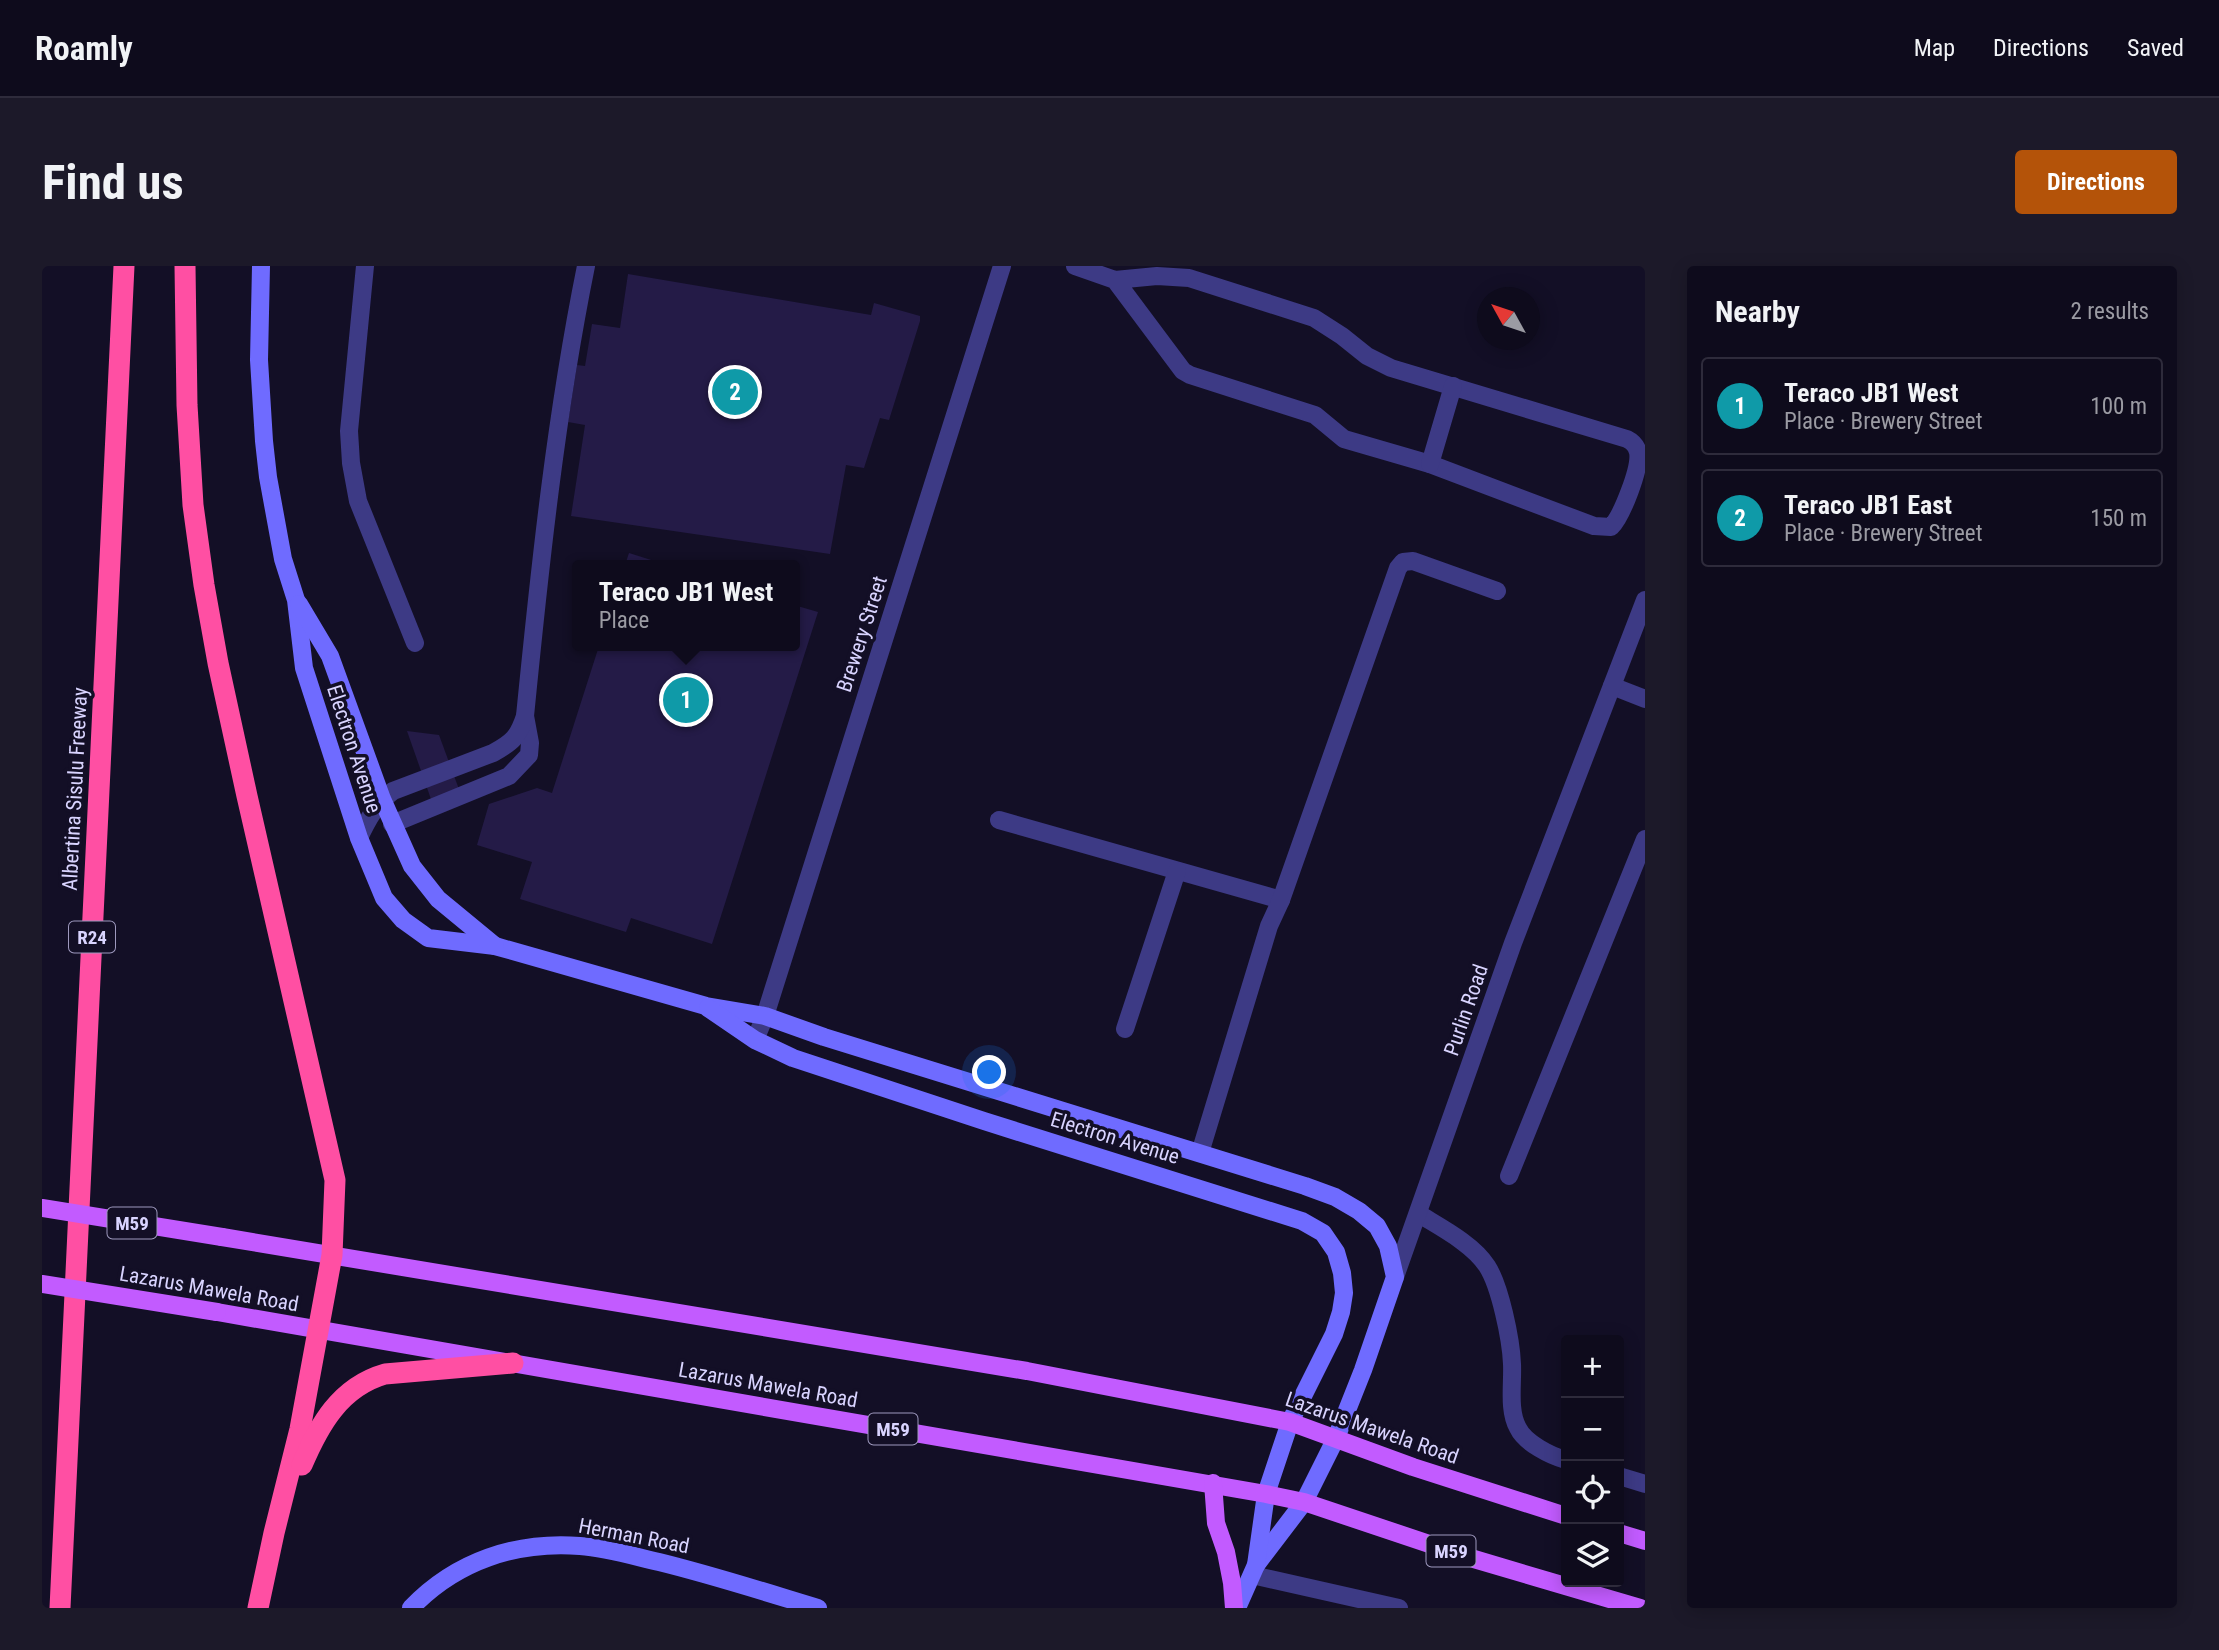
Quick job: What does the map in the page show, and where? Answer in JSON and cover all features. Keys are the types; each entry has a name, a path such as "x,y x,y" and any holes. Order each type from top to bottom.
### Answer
{"highway":[{"name":"Albertina Sisulu Freeway","path":"60,1608 124,266"},
{"path":"185,266 187,405 193,505 204,585 244,783 335,1180 332,1255 300,1429 258,1608"},
{"path":"274,1533 322,1422 356,1387 385,1374 513,1363"}],"main road":[{"name":"Electron Avenue","path":"261,266 260,360 264,441 283,559 296,600 304,668 359,838 384,898 403,920 428,938 495,946 706,1006 765,1016 824,1037 1305,1186 1335,1197 1359,1211 1377,1226 1388,1246 1395,1277"},
{"path":"296,600 330,656 382,799 412,866 438,899 495,946"},
{"name":"Electron Avenue","path":"706,1006 755,1040 793,1058 1303,1221 1323,1233 1336,1252 1342,1273 1344,1293 1341,1312 1334,1334 1290,1422"},
{"name":"Lazarus Mawela Road","path":"42,1208 1027,1371 1290,1422 1413,1467 1561,1514"},
{"name":"Purlin Road","path":"1336,1438 1395,1277"},
{"name":"Lazarus Mawela Road","path":"42,1284 1213,1483 1304,1502 1474,1559 1640,1608"},
{"path":"1254,1570 1266,1494 1290,1422"},
{"path":"1235,1608 1254,1570 1304,1502 1336,1438"},
{"path":"1213,1483 1216,1523 1226,1552 1235,1608"},
{"path":"1624,1535 1645,1541"},
{"name":"Herman Road","path":"411,1608 445,1578 482,1558 503,1552 552,1546 605,1549 818,1608"}],"street":[{"path":"365,266 349,431 351,463 358,501 415,643"},
{"path":"359,838 371,813 382,799 393,791 493,753 509,744 519,733 525,716 543,534 586,266"},
{"path":"1076,266 1115,281 1157,276 1189,278 1314,318 1379,363 1628,439 1638,450 1637,465 1619,517 1611,527 1602,528 1584,523 1430,464 1353,442 1336,433 1315,415 1186,373 1115,281"},
{"name":"Brewery Street","path":"755,1040 765,1016 997,267"},
{"path":"1430,464 1453,386"},
{"path":"1200,1153 1265,937 1281,900 1398,568 1403,562 1413,561 1497,591"},
{"name":"Purlin Road","path":"1395,1277 1513,943 1645,600"},
{"path":"1612,686 1645,699"},
{"path":"392,824 509,776 529,755 530,743 525,716"},
{"path":"999,820 1281,900"},
{"path":"1508,1176 1645,839"},
{"path":"1125,1029 1177,871"},
{"path":"1419,1214 1464,1243 1487,1265 1503,1305 1512,1360 1514,1414 1518,1429 1530,1442 1561,1459"},
{"path":"1624,1478 1645,1484"},
{"path":"1254,1570 1399,1608"}],"building":[{"path":"628,274 871,315 874,303 920,316 889,420 880,418 864,468 846,465 830,554 571,516 585,425 568,422 577,365 585,366 592,324 620,328"},
{"path":"629,553 651,560 627,560"},
{"path":"800,607 818,612 712,944 631,918 626,932 520,899 532,862 477,845 489,804 537,788 552,793 597,651 800,651"},
{"path":"407,731 439,735 460,792 432,802"}],"place":[{"name":"Teraco JB1 East","path":"735,392"},
{"name":"Teraco JB1 West","path":"686,700"}]}
